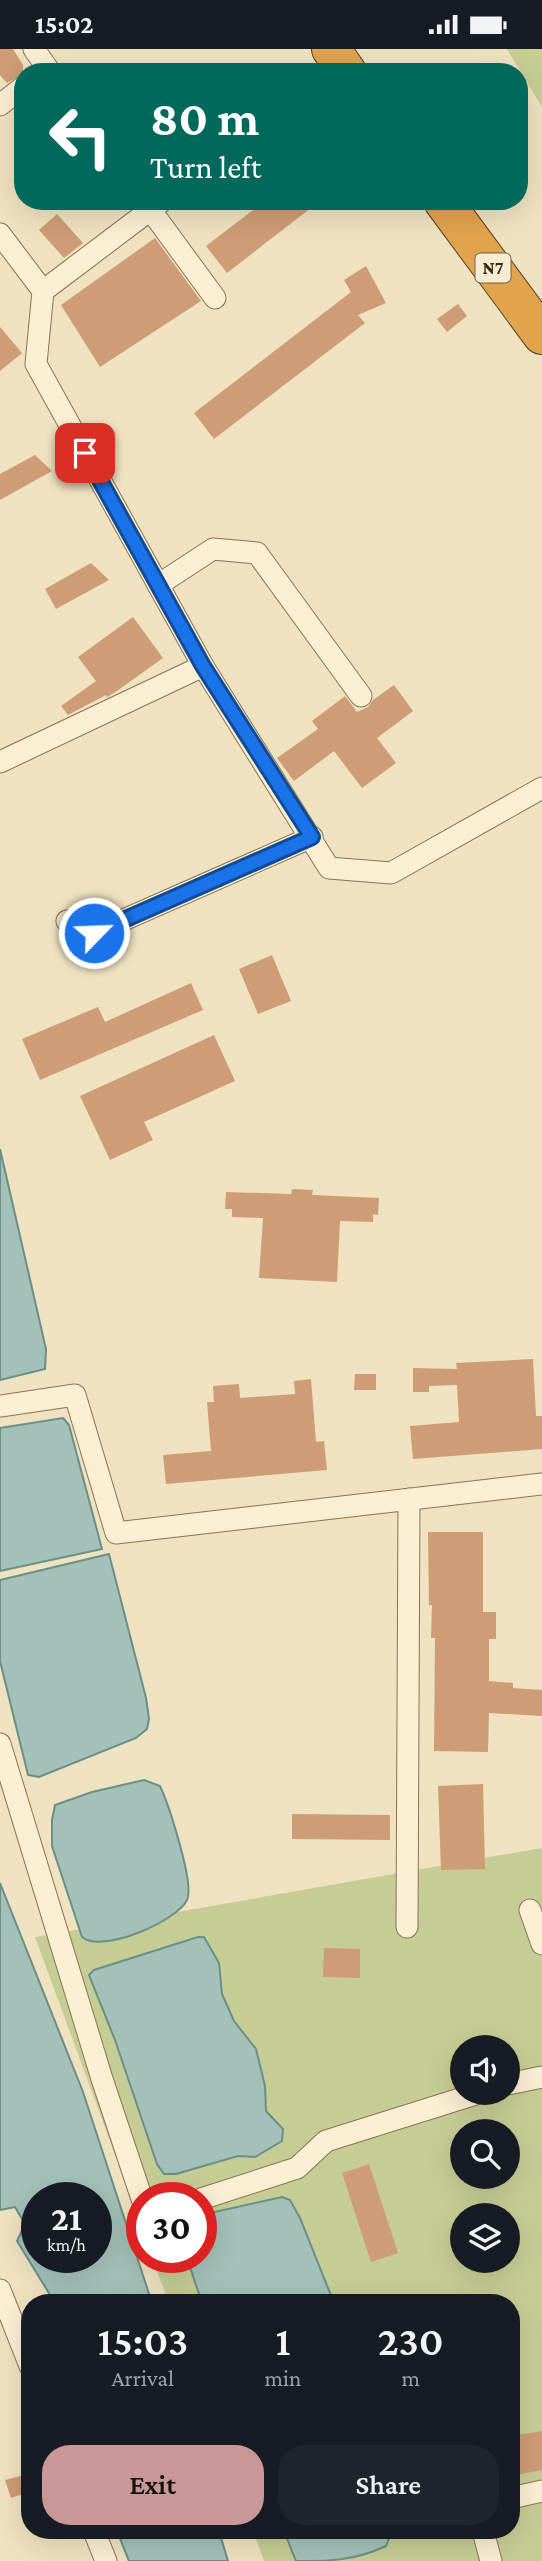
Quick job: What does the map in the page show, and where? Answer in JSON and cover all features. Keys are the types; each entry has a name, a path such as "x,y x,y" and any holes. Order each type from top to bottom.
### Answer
{"highway":[{"name":"N7","path":"450,210 542,335"}],"street":[{"path":"0,105 14,94"},
{"path":"43,291 144,210"},
{"path":"156,210 215,298"},
{"path":"0,234 43,291 36,364 203,666 329,868 391,873 542,788"},
{"path":"158,585 213,549 257,553 361,696"},
{"path":"0,762 203,666"},
{"path":"68,921 94,933 312,837"},
{"path":"0,1406 75,1395 116,1533 542,1484"},
{"path":"407,1927 409,1499"},
{"path":"0,1744 102,2079 136,2182"},
{"path":"530,1910 542,1944"},
{"path":"520,2082 542,2077"},
{"path":"217,2194 297,2168 326,2141 450,2102"},
{"path":"0,2290 21,2343"},
{"path":"520,2496 542,2491"},
{"path":"97,2539 106,2561"},
{"path":"484,2539 491,2561"}],"green space":[{"path":"507,49 542,49 542,107 528,84 528,63 515,63"},
{"path":"542,1848 542,2561 264,2561 256,2539 520,2539 520,2294 166,2294 158,2273 217,2273 217,2182 126,2182 126,2184 35,1937"}],"water":[{"path":"0,1149 46,1349 45,1369 0,1380"},
{"path":"63,1418 69,1425 102,1549 0,1571 0,1428"},
{"path":"109,1554 146,1698 149,1719 147,1729 136,1738 39,1777 28,1775 0,1661 0,1580"},
{"path":"144,1780 160,1786 169,1809 184,1861 187,1900 169,1917 138,1933 105,1941 92,1941 82,1937 52,1846 55,1805 92,1792"},
{"path":"0,1883 83,2092 126,2223 126,2273 142,2273 149,2294 49,2294 37,2273 112,2273 112,2182 21,2182 21,2217 15,2207 0,2210"},
{"path":"204,1937 219,1963 222,1994 234,2021 256,2049 265,2086 266,2111 283,2129 282,2141 255,2157 238,2156 176,2174 164,2174 157,2164 115,2040 89,1975 94,1970"},
{"path":"282,2197 290,2200 300,2218 330,2294 199,2294 192,2273 217,2273 217,2211"},
{"path":"120,2539 221,2539 228,2561 129,2561"},
{"path":"287,2539 389,2539 386,2546 363,2555 331,2560 296,2561"}],"building":[{"path":"0,49 13,49 22,63 14,63 14,79 7,83 0,75"},
{"path":"253,210 308,210 227,273 206,246"},
{"path":"57,214 83,243 64,258 39,230"},
{"path":"155,238 201,301 100,367 61,305"},
{"path":"366,266 386,303 358,315 365,323 214,439 194,413 351,292 344,280"},
{"path":"458,304 467,316 447,332 437,319"},
{"path":"0,327 22,353 0,371"},
{"path":"35,455 52,471 0,500 0,474"},
{"path":"91,563 109,580 56,609 45,589"},
{"path":"133,617 163,658 114,693 68,715 61,706 96,681 78,657"},
{"path":"394,685 413,711 377,738 396,763 362,788 334,751 294,781 277,758 318,729 312,721 345,696 357,712 368,707 373,700"},
{"path":"272,955 291,1001 258,1014 239,969"},
{"path":"191,983 203,1010 40,1080 22,1039 98,1007 105,1022"},
{"path":"214,1035 235,1081 144,1122 153,1140 110,1160 80,1096"},
{"path":"292,1189 313,1190 312,1195 379,1198 378,1215 373,1214 373,1222 340,1221 337,1282 259,1278 263,1218 232,1217 232,1209 225,1209 226,1192 291,1194"},
{"path":"533,1359 536,1416 542,1416 542,1449 413,1459 410,1426 459,1422 457,1385 429,1386 429,1392 413,1392 413,1368 457,1369 456,1363"},
{"path":"355,1374 376,1374 376,1390 354,1390"},
{"path":"311,1379 316,1442 324,1441 327,1470 166,1484 163,1455 211,1451 207,1402 214,1402 213,1386 239,1384 240,1398 295,1394 294,1381"},
{"path":"428,1532 483,1532 483,1612 496,1612 496,1639 489,1639 489,1681 513,1683 513,1688 542,1690 542,1716 489,1713 488,1752 434,1751 435,1638 431,1638"},
{"path":"483,1784 485,1869 441,1870 438,1786"},
{"path":"292,1814 390,1815 390,1840 292,1839"},
{"path":"324,1948 360,1949 360,1978 323,1977"},
{"path":"369,2164 398,2253 371,2262 342,2173"},
{"path":"542,2431 542,2470 520,2474 520,2435"},
{"path":"21,2476 21,2495 11,2498 5,2480"}],"route":[{"path":"85,453 203,666 312,837 94,933"}]}
